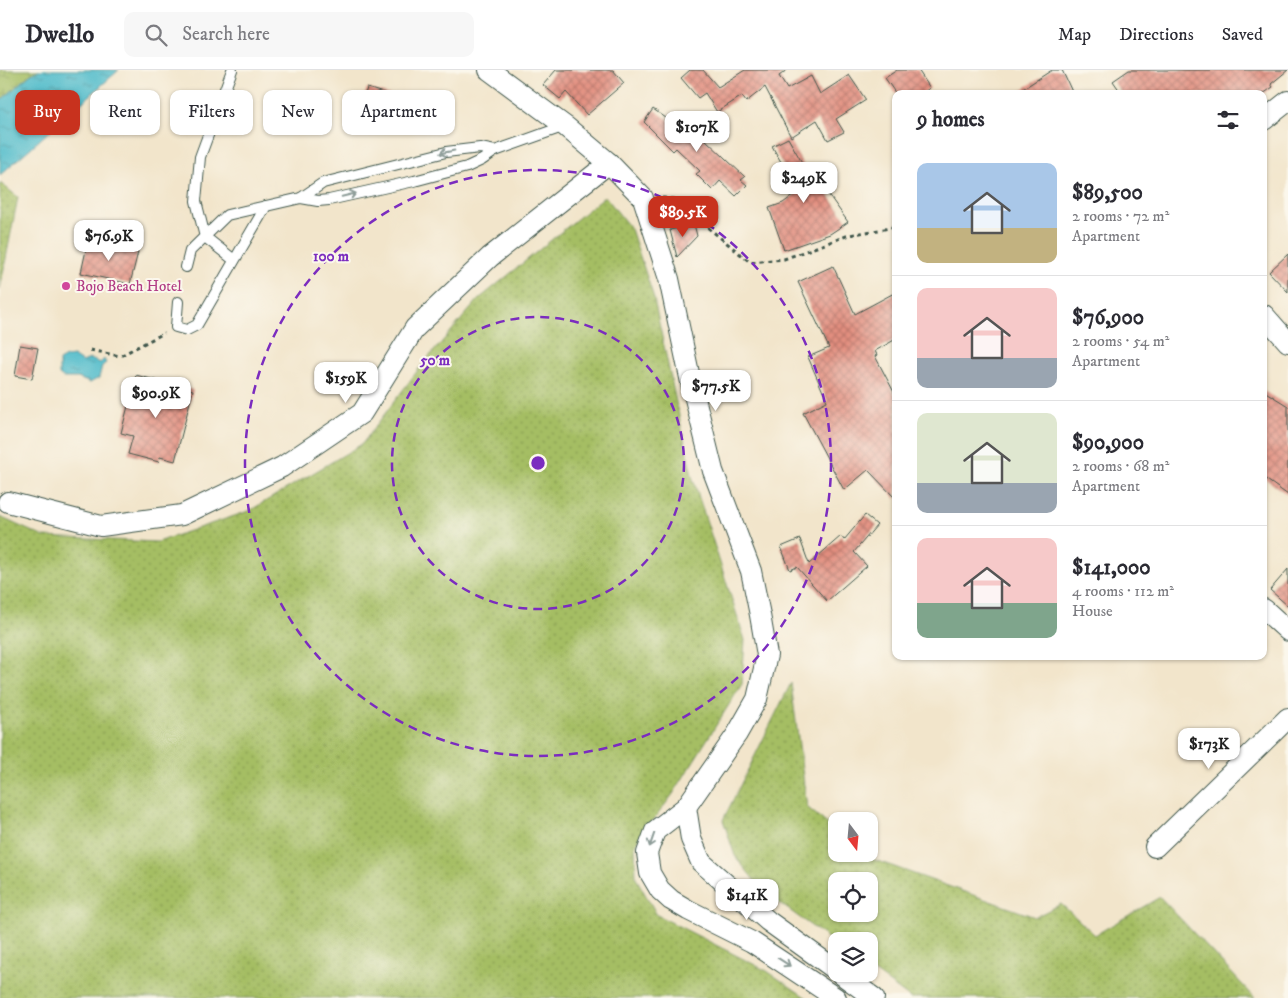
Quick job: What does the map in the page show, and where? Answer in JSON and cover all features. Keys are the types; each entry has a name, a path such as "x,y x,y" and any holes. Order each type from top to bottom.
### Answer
{"street":[{"path":"489,70 565,126 609,163 642,198 669,279 690,378 713,471 751,571 767,655 757,699 736,734 686,807 655,831 647,853 650,873 660,890 672,900 752,942 836,998"},
{"path":"1267,118 1288,101"},
{"path":"8,502 102,526 182,515 282,467 362,414 415,328 490,257 609,163"},
{"path":"1267,318 1288,342"},
{"path":"1267,613 1288,632"},
{"path":"1155,847 1288,718"},
{"path":"686,807 691,839 701,862 768,921 828,964"},
{"path":"752,942 768,921"},
{"path":"852,982 874,998"}],"lane":[{"path":"232,70 200,157 196,201 205,237 234,260"},
{"path":"301,198 318,201 330,200 466,167 482,160 495,151 565,126"},
{"path":"186,268 190,251 227,215 301,198 323,183 446,152 480,148 495,151"},
{"path":"178,302 176,327 187,330 196,325 266,206"}],"path":[{"path":"642,198 673,199 750,262 784,259 849,235 892,228"},
{"path":"90,350 120,356 176,327"}],"green space":[{"path":"0,70 39,70 30,75 0,101"},
{"path":"0,183 18,197 0,289"},
{"path":"605,196 631,229 653,295 692,476 745,640 742,684 673,794 635,845 636,878 657,915 767,971 807,998 0,998 0,517 44,537 157,542 249,511 362,444 421,366 479,299"},
{"path":"791,683 807,807 828,824 828,862 878,861 1035,917 1061,904 1095,935 1160,897 1255,998 910,998 878,975 878,932 828,932 828,938 763,891 735,856 723,820"}],"water":[{"path":"39,70 119,70 96,90 90,90 90,96 80,104 80,90 15,90 15,135 45,135 0,175 0,101 30,75"},
{"path":"73,356 82,362 90,359 100,363 104,359 106,363 102,366 99,378 90,383 78,378 63,378 59,375 59,361"}],"building":[{"path":"556,70 613,70 624,83 587,115 566,92 560,99 543,85"},
{"path":"690,70 703,70 718,87 745,70 787,70 779,76 787,89 811,76 820,94 849,75 866,100 836,119 844,132 828,140 817,120 791,137 765,87 746,102 742,96 717,112 705,93 698,98 681,78"},
{"path":"897,70 918,70 930,88 927,90 893,90 885,78"},
{"path":"1052,70 1062,70 1071,90 1021,90"},
{"path":"1129,70 1288,70 1271,84 1273,87 1267,91 1119,90 1113,81"},
{"path":"653,109 679,127 685,120 745,177 741,180 747,185 736,196 720,181 712,190 696,174 700,171 676,148 673,151 644,122"},
{"path":"788,138 812,180 816,177 848,222 830,234 784,250 769,208 783,203 798,192 772,146"},
{"path":"694,224 697,236 677,257 670,230"},
{"path":"88,241 138,252 130,284 81,273"},
{"path":"1288,254 1288,292 1269,272"},
{"path":"833,266 855,314 892,294 892,341 875,351 877,355 875,356 892,388 892,495 868,470 844,490 803,413 827,401 808,357 829,348 798,282"},
{"path":"20,345 38,348 32,379 15,376"},
{"path":"136,375 193,390 175,461 160,457 159,462 128,454 133,436 121,433"},
{"path":"1267,393 1288,406 1288,495 1267,480"},
{"path":"865,515 877,525 854,552 867,566 827,601 797,567 790,570 781,547 800,539 809,564 841,536 844,540"},
{"path":"1288,569 1288,606 1270,590"}],"place":[{"name":"Bojo Beach Hotel","path":"66,286"}]}
